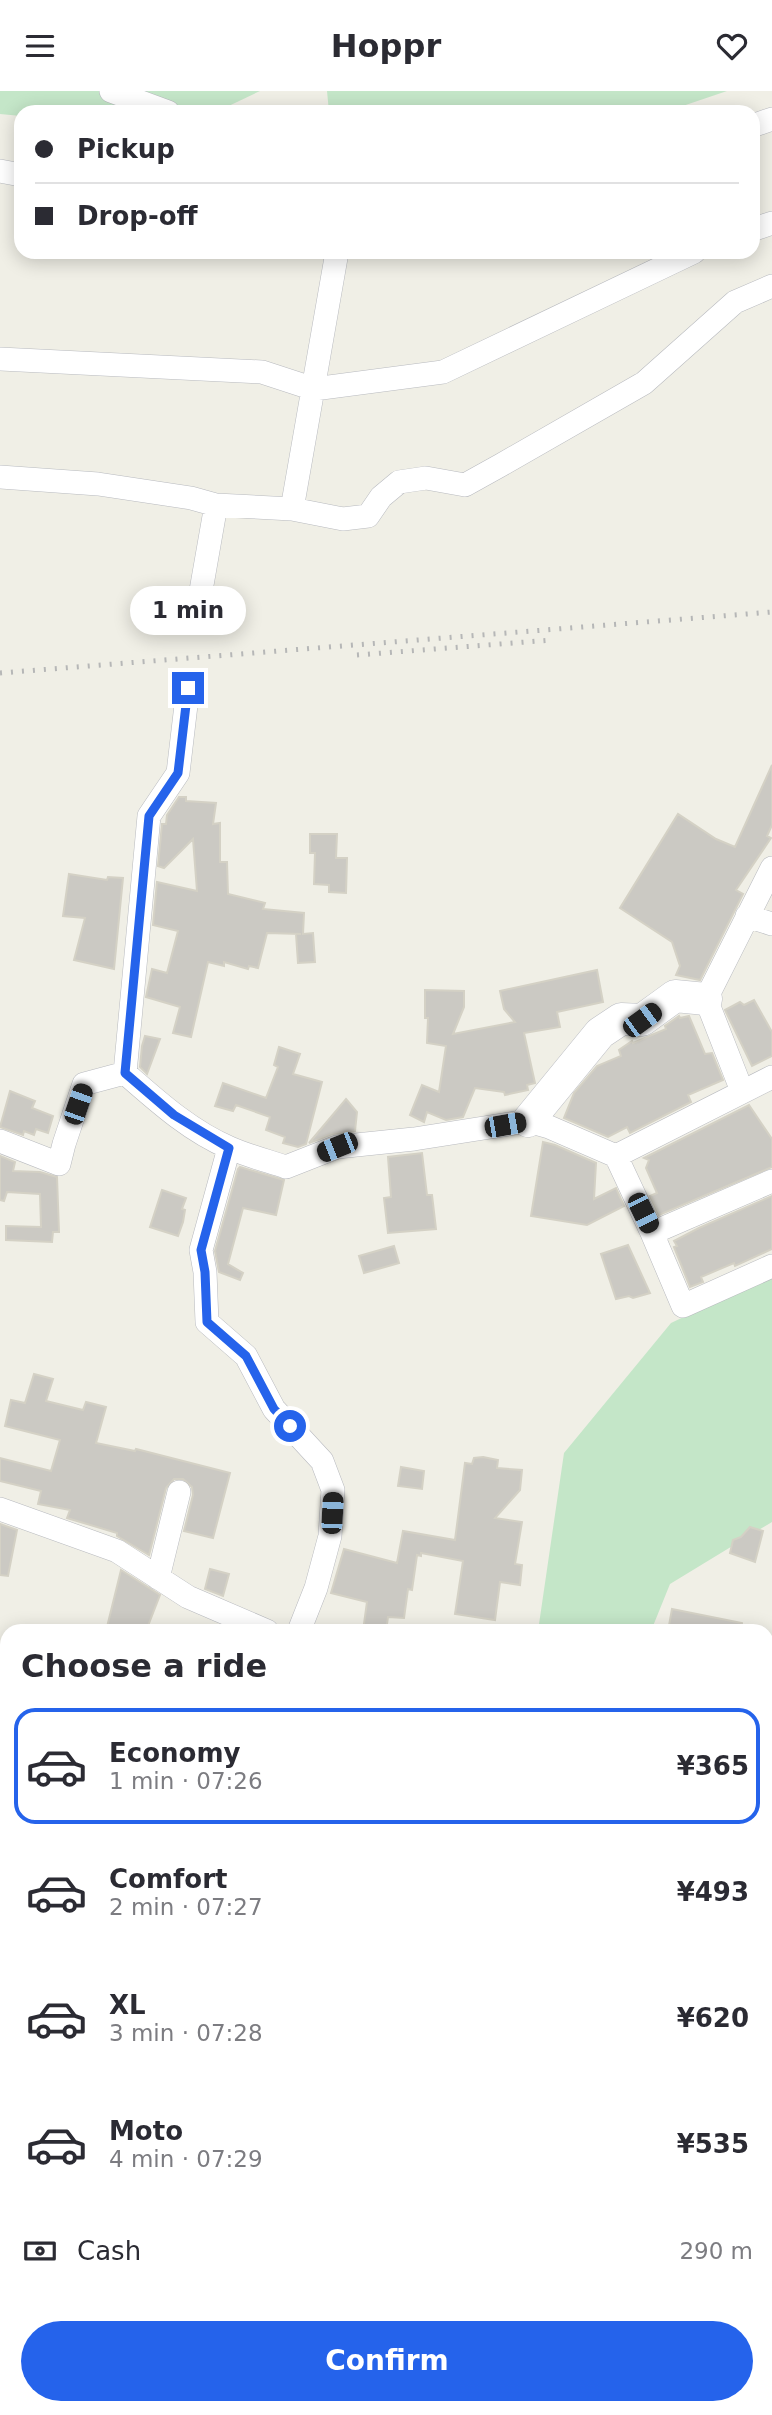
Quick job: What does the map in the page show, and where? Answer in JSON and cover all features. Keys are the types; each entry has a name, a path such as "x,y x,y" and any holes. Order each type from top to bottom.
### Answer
{"street":[{"path":"111,91 149,105"},
{"path":"292,509 336,259"},
{"path":"0,359 262,372 314,389 443,372 675,259"},
{"path":"0,477 98,484 191,498 216,505 292,509 343,519 368,516 381,497 399,482 426,478 466,485 644,383 735,302 772,286"},
{"path":"199,602 216,505"},
{"path":"125,1073 149,816 178,773 188,688"},
{"path":"742,1091 706,999 772,868"},
{"path":"747,916 772,924"},
{"path":"528,1121 600,1033 621,1019 642,1020 675,996 706,999"},
{"path":"0,1142 59,1164 84,1084 125,1073"},
{"path":"125,1073 174,1115 229,1148 286,1167 337,1147 414,1139 528,1121 549,1127 616,1156 683,1306 772,1266"},
{"path":"616,1156 772,1077"},
{"path":"229,1148 201,1250 205,1272 207,1322 246,1356 274,1409 322,1461 333,1490 330,1536 316,1588 302,1624"},
{"path":"652,1233 772,1181"},
{"path":"158,1577 179,1492"},
{"path":"0,1509 117,1551 188,1597 251,1624"}],"green space":[{"path":"0,91 260,91 231,105 14,105 14,115 0,114"},
{"path":"327,91 727,91 686,105 328,105"},
{"path":"772,1275 772,1522 670,1584 654,1624 539,1624 564,1453 671,1323"}],"building":[{"path":"772,765 772,825 767,836 771,838 736,890 743,894 700,980 676,975 680,966 672,942 620,908 678,814 716,839 735,847"},
{"path":"179,797 186,797 186,801 216,803 213,824 220,823 220,862 227,862 228,894 265,903 263,909 304,913 303,934 313,933 315,962 298,963 296,934 301,934 267,933 258,968 249,966 248,969 224,962 224,966 208,962 191,1037 173,1033 180,1007 146,997 152,969 167,973 178,931 153,925 157,882 197,891 193,839 164,868 158,866 162,824 166,824 167,815"},
{"path":"310,834 337,834 336,858 347,858 346,893 329,892 329,885 314,884 315,853 310,853"},
{"path":"69,874 107,880 108,877 123,878 114,969 74,960 85,918 63,916"},
{"path":"597,970 603,1002 557,1012 560,1027 524,1033 535,1083 527,1085 528,1090 505,1095 504,1092 475,1088 463,1117 446,1120 427,1112 424,1122 410,1115 422,1085 439,1092 446,1046 427,1043 425,990 464,991 464,1007 453,1034 515,1022 504,1009 500,991"},
{"path":"754,1000 772,1032 772,1056 752,1066 725,1010 740,1002 744,1005"},
{"path":"679,1016 689,1016 705,1054 712,1053 723,1080 688,1095 691,1102 630,1133 627,1127 608,1137 564,1118 574,1093 597,1066 621,1056 619,1050 632,1041 633,1043 666,1029 665,1026"},
{"path":"145,1036 160,1039 147,1074 140,1067"},
{"path":"279,1047 300,1054 293,1074 322,1082 306,1144 298,1147 283,1143 285,1137 266,1130 270,1117 236,1105 233,1111 215,1106 223,1083 266,1098 278,1067 274,1065"},
{"path":"10,1091 35,1101 32,1108 53,1116 48,1133 36,1129 34,1135 24,1131 23,1135 0,1127"},
{"path":"346,1099 357,1112 355,1131 332,1134 309,1143"},
{"path":"749,1105 772,1139 772,1167 659,1215 650,1196 657,1193 646,1168 649,1160 644,1158"},
{"path":"543,1142 596,1163 594,1199 616,1188 624,1206 587,1225 531,1216"},
{"path":"422,1153 427,1195 432,1195 436,1229 388,1233 384,1198 391,1197 388,1157"},
{"path":"0,1156 15,1162 13,1171 40,1172 57,1177 59,1232 53,1232 52,1242 6,1240 6,1226 41,1227 40,1194 7,1192 4,1201 0,1200"},
{"path":"240,1167 284,1180 276,1215 243,1208 228,1264 243,1273 240,1280 219,1272 215,1251"},
{"path":"162,1190 186,1198 178,1236 150,1227"},
{"path":"772,1196 772,1249 735,1266 734,1263 701,1277 703,1282 690,1287 674,1241"},
{"path":"628,1245 650,1293 616,1299 601,1254"},
{"path":"394,1246 399,1263 364,1273 359,1256"},
{"path":"34,1374 53,1379 46,1401 83,1410 86,1402 106,1407 96,1443 135,1451 136,1449 230,1473 213,1538 184,1531 193,1495 192,1487 183,1479 174,1479 166,1488 149,1555 117,1536 117,1533 67,1518 70,1510 38,1504 41,1491 0,1481 0,1458 51,1471 60,1440 5,1426 11,1400 25,1403"},
{"path":"474,1458 498,1460 497,1468 522,1470 520,1490 495,1518 522,1522 515,1564 522,1565 520,1585 500,1582 495,1620 455,1614 463,1561 421,1553 421,1556 417,1555 412,1590 408,1589 404,1618 388,1617 387,1624 364,1624 367,1602 331,1593 344,1549 397,1563 403,1531 455,1540 465,1463 472,1464"},
{"path":"401,1467 424,1471 422,1489 398,1486"},
{"path":"0,1524 17,1530 8,1576 0,1575"},
{"path":"750,1527 763,1531 755,1562 730,1553 733,1540 741,1537"},
{"path":"210,1569 229,1574 223,1596 205,1589"},
{"path":"121,1570 160,1595 149,1624 108,1624"},
{"path":"672,1609 742,1623 742,1624 669,1624"}],"railway":[{"path":"0,673 772,612"},
{"path":"357,655 552,640"}],"route":[{"path":"188,688 178,773 149,816 125,1073 174,1115 229,1148 201,1250 205,1272 207,1322 246,1356 274,1409 290,1426"}]}
